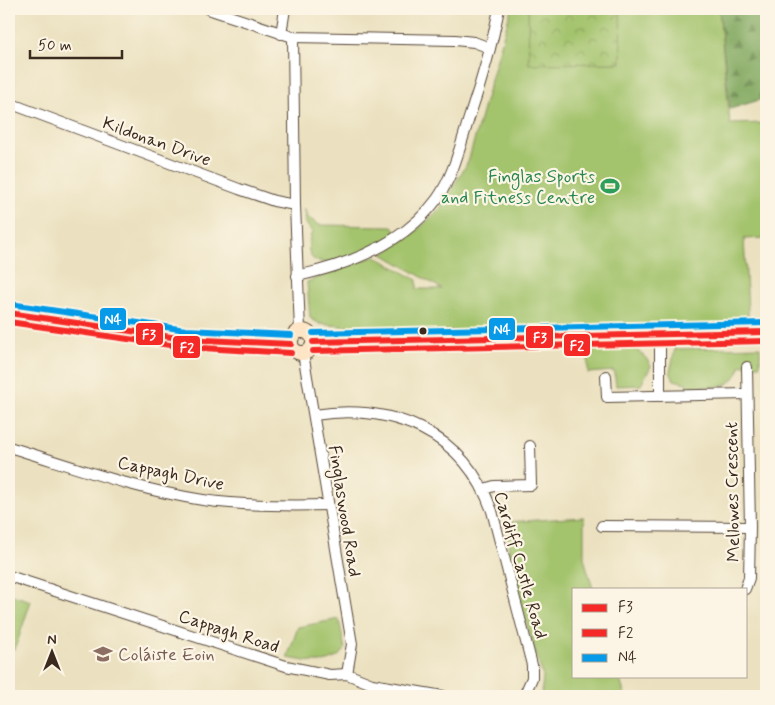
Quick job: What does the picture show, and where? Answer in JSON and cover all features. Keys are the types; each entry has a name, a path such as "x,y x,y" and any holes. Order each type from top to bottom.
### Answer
{"main road":[{"path":"9,313 170,338 222,344 292,344"},
{"path":"308,348 309,334 300,332 294,335 292,344 294,350 660,334 766,332"}],"street":[{"path":"208,9 293,37 455,40 474,42 490,48"},
{"path":"282,34 284,9"},
{"path":"297,276 316,272 374,250 396,238 437,199 450,175 459,149 490,48 499,9"},
{"path":"293,37 295,205 300,332"},
{"name":"Kildonan Drive","path":"9,103 239,189 274,201 295,205"},
{"path":"660,334 660,396"},
{"name":"Finglaswood Road","path":"308,348 314,415 352,644 347,674"},
{"name":"Mellowes Crescent","path":"745,588 749,578 750,527 747,367"},
{"path":"606,376 607,397 747,394"},
{"name":"Cardiff Castle Road","path":"314,415 341,411 385,414 416,426 446,444 469,467 484,489 532,665 532,678 524,696"},
{"path":"484,489 494,486 531,485 530,446"},
{"name":"Cappagh Drive","path":"9,458 10,447 146,488 202,500 273,507 328,505"},
{"path":"602,526 750,527"},
{"name":"Cappagh Road","path":"9,576 280,664 330,675 347,674 372,684 442,696"}],"green space":[{"name":"Finglas Sports and Fitness Centre","path":"511,9 719,9 730,124 766,123 766,238 744,239 749,328 400,332 320,324 310,318 307,282 375,256 417,280 417,289 442,289 383,254 413,234 439,210 468,162"},
{"path":"528,9 620,9 621,63 529,64"},
{"path":"719,9 766,9 766,98 730,109"},
{"path":"304,208 307,217 319,225 392,226 397,233 352,256 326,262 316,261 309,251 312,232 305,222"},
{"path":"588,347 636,349 646,358 651,366 641,385 616,386 614,371 588,373"},
{"path":"760,347 760,365 741,365 732,381 720,386 687,386 686,383 674,380 670,372 675,349"},
{"path":"584,517 584,558 593,588 572,588 572,678 620,678 625,696 541,696 543,677 510,570 507,522"},
{"path":"9,594 31,601 15,649 9,647"},
{"path":"339,619 345,649 339,655 333,659 319,662 287,658 298,627"}],"transit line":[{"name":"N4","path":"10,304 186,330 291,335"},
{"name":"F3","path":"9,313 185,339 291,344"},
{"name":"F2","path":"9,322 184,347 291,353"},
{"name":"N4","path":"313,333 766,323"},
{"name":"F3","path":"313,342 766,332"},
{"name":"F2","path":"313,351 766,341"}],"place":[{"name":"Finglas Sports and Fitness Centre","path":"610,186"},
{"name":"Coláiste Eoin","path":"103,654"}]}
